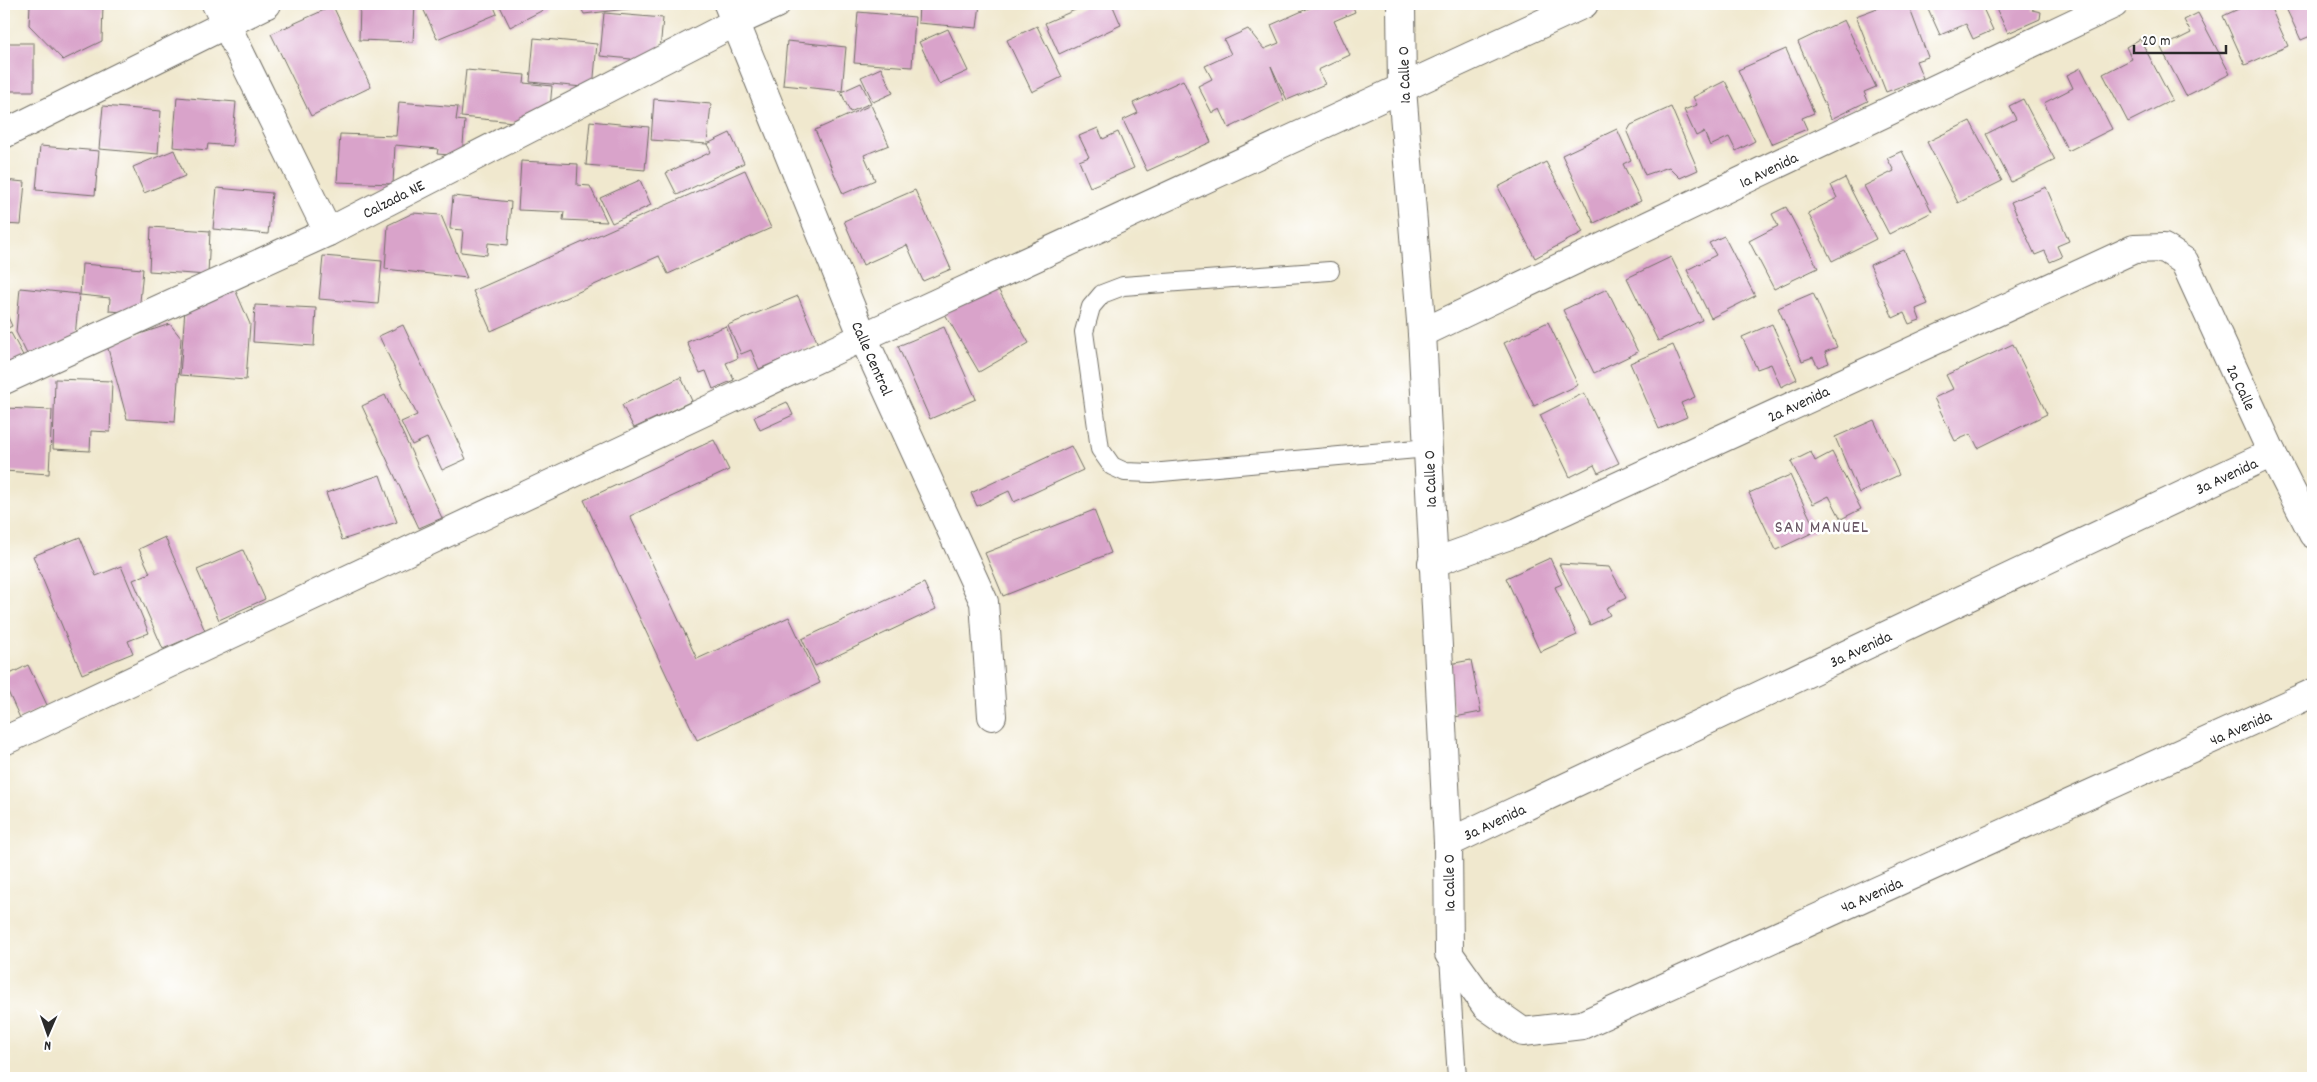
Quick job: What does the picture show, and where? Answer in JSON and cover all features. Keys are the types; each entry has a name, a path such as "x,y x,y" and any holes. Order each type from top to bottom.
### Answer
{"street":[{"path":"4,134 220,14 267,4"},
{"name":"Calzada NE","path":"4,380 328,232 732,13 776,4"},
{"name":"1a Calle O","path":"1401,4 1402,89 1422,334 1432,563 1448,843 1449,954"},
{"path":"4,741 864,337 1584,4"},
{"name":"1a Avenida","path":"1422,334 2114,4"},
{"name":"Calle Central","path":"732,13 864,337 984,602 992,716"},
{"path":"220,14 328,232"},
{"name":"2a Calle","path":"2164,248 2184,261 2272,453 2313,534"},
{"name":"2a Avenida","path":"1432,563 1518,532 2134,249 2164,248"},
{"name":"3a Avenida","path":"1448,843 2272,453"},
{"name":"4a Avenida","path":"1449,954 1486,1006 1523,1032 1582,1025 2313,694"}],"lane":[{"path":"1330,271 1123,286 1102,294 1091,306 1084,332 1100,449 1112,466 1125,472 1151,473 1428,448"},
{"path":"1449,954 1457,1078"}],"building":[{"path":"30,4 103,4 102,41 63,60 29,25"},
{"path":"360,4 415,4 413,42 359,40"},
{"path":"421,4 493,4 497,14 437,39"},
{"path":"499,4 543,4 545,9 510,27"},
{"path":"579,4 644,4 644,7 584,14"},
{"path":"919,4 980,4 977,28 918,23"},
{"path":"1089,4 1112,4 1121,25 1059,54 1045,23"},
{"path":"1318,4 1352,4 1355,12 1334,21 1350,55 1318,70 1325,84 1287,100 1271,66 1284,101 1229,128 1220,109 1212,113 1198,86 1212,79 1205,66 1231,54 1224,40 1248,29 1264,49 1279,43 1271,25"},
{"path":"1888,4 1908,4 1928,57 1916,61 1923,78 1886,92 1856,16"},
{"path":"1926,4 1981,4 1993,30 1973,39 1966,24 1940,35"},
{"path":"1994,4 2054,5 2036,7 2032,10 2041,12 2040,19 2008,33"},
{"path":"2244,4 2269,4 2288,46 2245,65 2223,16 2245,6"},
{"path":"2284,4 2313,4 2313,35 2301,40"},
{"path":"333,6 371,87 311,116 271,34"},
{"path":"858,12 915,17 912,67 854,63"},
{"path":"604,13 663,18 658,71 629,68 631,59 600,56"},
{"path":"2198,13 2230,74 2186,96 2161,48 2191,33 2184,20"},
{"path":"1844,20 1876,87 1864,92 1868,101 1831,119 1798,42"},
{"path":"1037,26 1062,77 1032,92 1007,40"},
{"path":"948,29 968,71 939,84 919,42"},
{"path":"534,38 597,44 593,88 530,82"},
{"path":"2140,39 2172,100 2128,122 2103,74 2132,59 2126,47"},
{"path":"787,41 846,47 842,91 783,85"},
{"path":"4,43 34,43 34,91 4,91"},
{"path":"1786,49 1814,113 1802,118 1807,129 1771,144 1738,70"},
{"path":"881,68 893,93 873,102 861,77"},
{"path":"2081,68 2112,129 2068,151 2044,103 2073,88 2067,75"},
{"path":"466,70 525,75 524,83 552,86 549,119 535,124 461,117"},
{"path":"1183,80 1211,142 1147,171 1123,120 1138,113 1133,103"},
{"path":"1725,81 1755,141 1736,151 1729,137 1710,146 1704,132 1696,136 1684,110 1697,105 1693,97"},
{"path":"861,83 871,103 850,112 841,92"},
{"path":"177,97 236,102 232,146 208,144 207,150 173,147"},
{"path":"654,99 711,104 707,144 651,140"},
{"path":"2023,99 2055,160 2011,182 1986,134 2016,119 2009,106"},
{"path":"399,102 458,107 456,120 465,121 462,156 437,154 438,149 395,145 393,184 337,182 340,134 396,136"},
{"path":"871,105 889,145 864,155 875,180 843,194 815,130"},
{"path":"103,106 161,111 158,154 99,149"},
{"path":"1671,107 1698,170 1680,178 1669,167 1645,175 1627,132 1631,125"},
{"path":"590,121 649,127 645,170 586,165"},
{"path":"1970,121 2002,181 1958,203 1927,142"},
{"path":"1098,128 1103,139 1118,132 1134,168 1090,187 1079,161 1089,157 1079,136"},
{"path":"1617,129 1631,160 1623,164 1641,201 1594,223 1562,155"},
{"path":"730,133 744,163 677,195 666,173 711,152 707,144"},
{"path":"40,146 99,151 95,195 36,190"},
{"path":"174,150 185,176 144,193 133,167"},
{"path":"1902,151 1932,212 1889,234 1864,186 1894,171 1887,158"},
{"path":"521,161 578,164 577,185 590,186 607,222 563,220 564,212 518,210"},
{"path":"1546,162 1583,232 1535,258 1498,187"},
{"path":"745,170 771,228 668,274 659,256 491,331 473,291"},
{"path":"1845,178 1876,239 1832,261 1808,213 1837,198 1831,185"},
{"path":"4,180 25,182 21,225 4,224"},
{"path":"640,180 651,205 612,223 600,198"},
{"path":"2046,187 2069,241 2057,246 2062,257 2050,262 2045,251 2035,255 2011,202"},
{"path":"217,188 272,193 268,234 213,229"},
{"path":"915,190 951,269 923,281 907,245 863,265 844,221"},
{"path":"453,196 511,202 508,245 488,243 487,255 461,252 463,230 450,229"},
{"path":"1786,207 1818,268 1774,289 1749,241 1778,226 1772,214"},
{"path":"413,213 441,215 467,278 385,269 388,225"},
{"path":"151,227 210,231 208,275 149,271"},
{"path":"1724,236 1755,296 1711,318 1687,270 1716,255 1709,243"},
{"path":"1904,250 1928,304 1916,309 1920,320 1909,324 1904,313 1893,318 1870,265"},
{"path":"323,256 382,261 378,304 319,299"},
{"path":"1671,257 1702,320 1658,341 1627,278"},
{"path":"82,264 143,269 139,313 109,311 110,298 80,295"},
{"path":"995,284 1029,343 979,372 945,314"},
{"path":"234,287 250,324 246,380 180,375 185,309"},
{"path":"20,288 79,294 75,337 28,356 16,332"},
{"path":"1607,289 1638,352 1594,373 1563,310"},
{"path":"1813,293 1837,347 1825,352 1829,363 1818,367 1813,357 1802,361 1778,308"},
{"path":"798,296 818,344 759,369 751,350 741,354 728,325"},
{"path":"255,305 316,308 314,346 253,342"},
{"path":"4,308 12,326 4,330"},
{"path":"1548,322 1578,385 1534,406 1504,343"},
{"path":"170,324 181,338 175,422 127,419 107,345"},
{"path":"1772,324 1797,379 1781,387 1771,364 1757,369 1742,337"},
{"path":"403,325 466,459 442,470 427,438 412,445 401,422 417,415 379,336"},
{"path":"726,326 738,358 726,363 734,380 713,389 706,371 700,373 687,342"},
{"path":"944,327 976,399 930,419 898,346"},
{"path":"11,333 25,359 4,369 4,335"},
{"path":"2013,344 2047,414 1978,448 1971,434 1955,441 1934,398 1953,389 1946,375"},
{"path":"1673,345 1695,397 1681,403 1687,417 1659,429 1630,363"},
{"path":"681,377 692,401 634,428 622,405"},
{"path":"55,379 112,381 110,432 91,431 90,451 53,449"},
{"path":"1584,393 1619,463 1598,473 1594,465 1570,477 1540,415"},
{"path":"385,395 442,518 419,528 362,406"},
{"path":"787,402 793,415 760,430 754,417"},
{"path":"4,408 52,410 49,474 4,471"},
{"path":"1874,420 1899,475 1859,493 1835,437"},
{"path":"714,440 729,470 630,516 697,659 789,617 820,683 697,740 584,500"},
{"path":"1071,446 1083,470 1014,502 1009,491 977,506 971,493"},
{"path":"1811,452 1815,461 1832,452 1861,509 1841,519 1829,496 1813,504 1791,462"},
{"path":"380,475 397,522 342,540 326,493"},
{"path":"1790,475 1816,531 1776,550 1749,493"},
{"path":"1094,510 1111,553 1003,596 985,553"},
{"path":"80,537 96,576 121,566 149,633 128,641 133,653 82,674 33,556"},
{"path":"165,537 205,631 163,649 133,580 150,573 139,549"},
{"path":"243,550 265,599 219,620 197,570"},
{"path":"1550,558 1562,584 1555,587 1577,635 1540,652 1506,578"},
{"path":"1559,564 1609,567 1626,598 1606,608 1610,615 1590,625"},
{"path":"924,583 936,609 815,666 802,639"},
{"path":"1471,660 1481,712 1455,717 1444,665"},
{"path":"28,665 47,705 20,718 4,683 4,677"}],"district":[{"name":"SAN MANUEL","path":"1822,526"}]}
